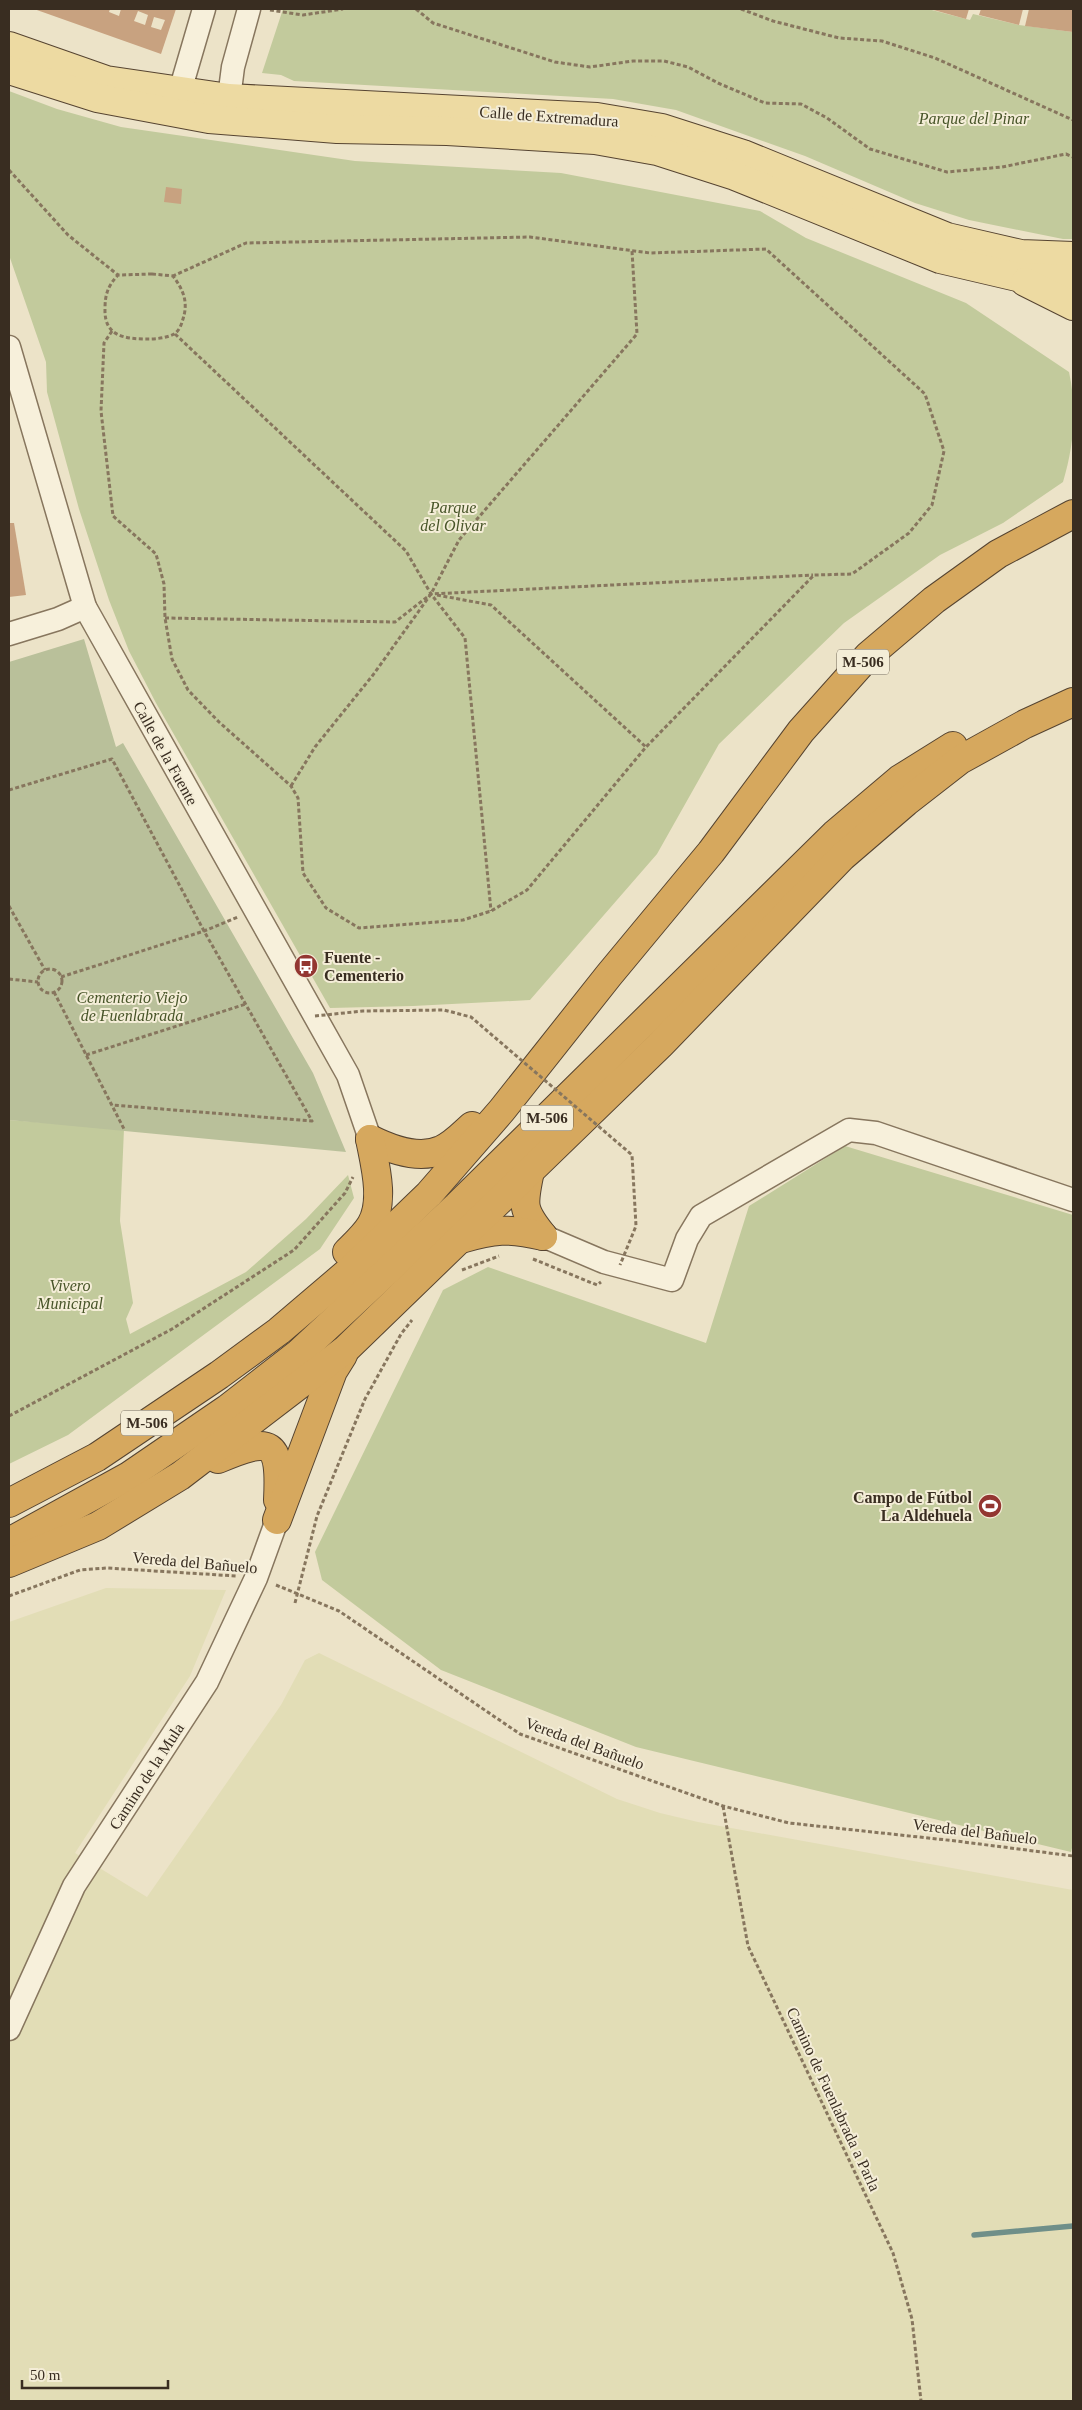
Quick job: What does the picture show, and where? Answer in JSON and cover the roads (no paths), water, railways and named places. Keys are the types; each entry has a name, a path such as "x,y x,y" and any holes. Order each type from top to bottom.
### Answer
{"highway":[{"path":"934,600 998,554 1073,514"},
{"name":"M-506","path":"9,1503 97,1457 279,1332 347,1273 429,1194 502,1110 711,852 801,731 868,656 934,600 1073,536"},
{"name":"M-506","path":"9,1542 129,1476 227,1409 299,1353 457,1206 835,834 900,779 977,730 1073,683"},
{"path":"9,1562 98,1526 180,1476 346,1349 660,1045 842,857 906,802 960,760 1025,724 1073,702"},
{"path":"370,1139 391,1150 426,1153 441,1150 526,1079"},
{"path":"279,1332 318,1279 355,1244 370,1226 376,1213 377,1191 370,1139"},
{"path":"530,1172 524,1198 526,1215 543,1236"},
{"path":"461,1238 492,1230 519,1230 543,1236"},
{"path":"276,1520 333,1371 346,1349"},
{"path":"180,1476 247,1447 261,1444 269,1447 278,1461 279,1477 276,1520"}],"main road":[{"name":"Calle de Extremadura","path":"9,46 106,80 229,98 598,117 662,128 743,154 947,237 1021,254 1073,256"},
{"name":"Calle de Extremadura","path":"9,70 97,98 209,119 337,128 448,131 595,140 657,150 735,176 940,259 1017,278 1073,280"},
{"name":"Calle de Extremadura","path":"1017,278 1073,306"}],"street":[{"path":"180,91 204,9"},
{"path":"229,98 233,67 259,9"},
{"name":"Calle de la Fuente","path":"9,347 85,607 348,1075 370,1139"},
{"path":"9,634 58,619 85,607"},
{"path":"543,1236 604,1262 672,1280 687,1239 701,1216 849,1130 876,1133 1073,1200"},
{"name":"Camino de la Mula","path":"9,2029 74,1886 207,1682 256,1578 276,1520"}],"waterway":[{"path":"974,2235 1073,2226"}],"place":[{"name":"Fuente - Cementerio","path":"306,966"},
{"name":"Campo de Fútbol La Aldehuela","path":"990,1506"}],"park label":[{"name":"Parque del Pinar","path":"974,118"},
{"name":"Parque del Olivar","path":"453,516"},
{"name":"Cementerio Viejo de Fuenlabrada","path":"132,1006"},
{"name":"Vivero Municipal","path":"70,1294"}]}
